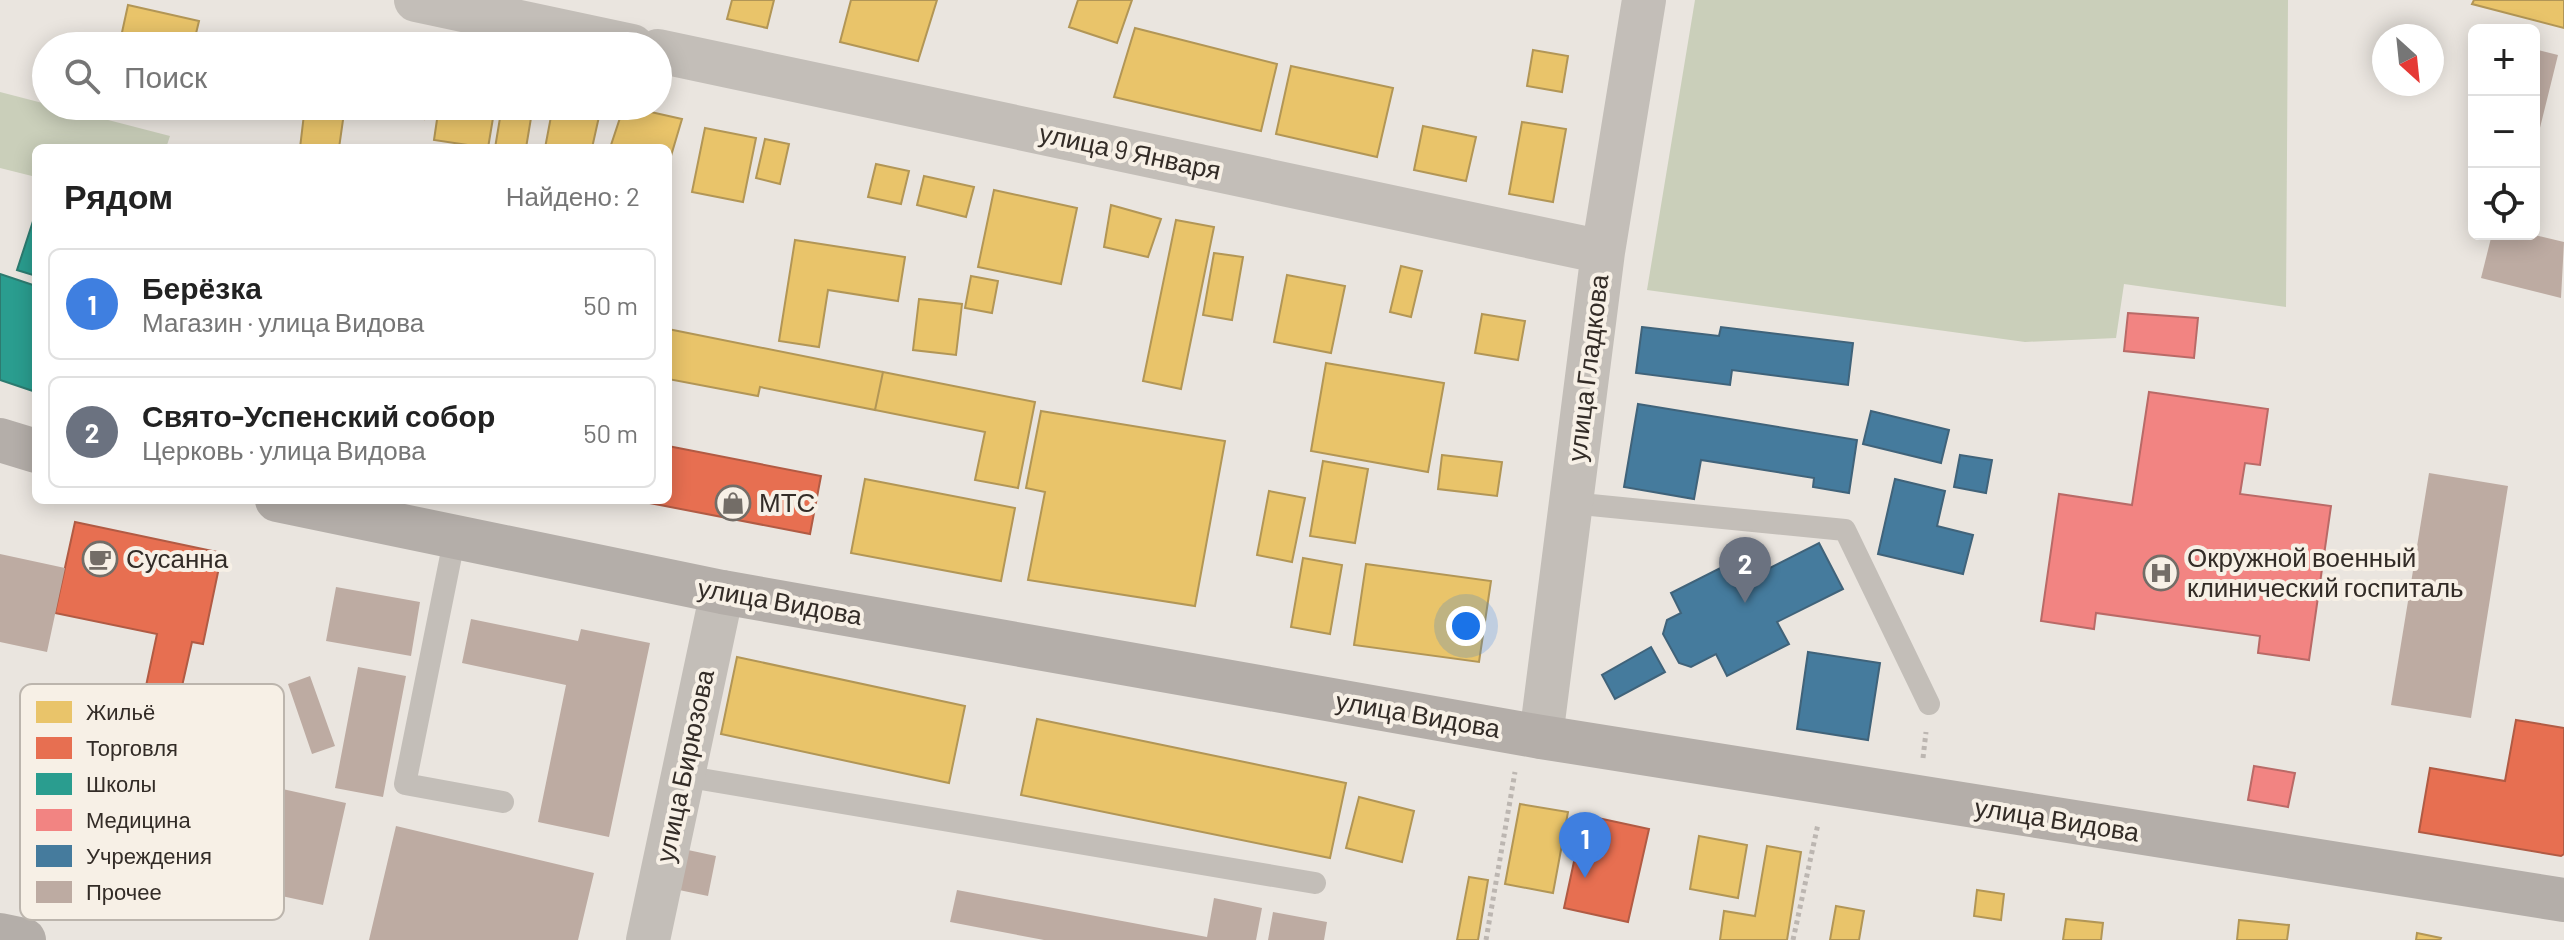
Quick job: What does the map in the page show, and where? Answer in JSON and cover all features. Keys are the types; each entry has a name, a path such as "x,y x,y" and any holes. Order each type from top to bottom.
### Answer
{"street":[{"path":"416,0 566,32"},
{"name":"улица Гладкова","path":"1529,749 1571,503 1603,252 1644,0"},
{"name":"улица 9 Января","path":"672,54 1603,252"},
{"path":"0,440 32,450"},
{"name":"улица Видова","path":"297,504 722,592 1529,749 2564,900"},
{"name":"улица Бирюзова","path":"648,940 722,592"},
{"path":"0,935 24,940"}],"lane":[{"path":"1571,503 1845,530 1929,704"},
{"path":"455,536 405,784 503,802"},
{"path":"683,776 1315,883"}],"path":[{"path":"1922,771 1929,704"},
{"path":"1486,940 1529,749"},
{"path":"1793,940 1819,816"}],"green space":[{"path":"1695,0 2288,0 2286,307 2124,284 2116,338 2025,342 1647,290"},
{"path":"0,92 32,100 32,120 108,120 170,136 167,144 32,144 32,176 0,168"}],"building: Жильё":[{"path":"732,0 774,0 767,28 727,19"},
{"path":"851,0 937,0 918,61 840,42"},
{"path":"1078,0 1132,0 1117,43 1069,27"},
{"path":"2474,0 2564,0 2564,28 2472,4"},
{"path":"128,5 199,21 196,32 122,32"},
{"path":"1135,28 1277,64 1261,131 1114,97"},
{"path":"1533,50 1568,56 1562,92 1527,86"},
{"path":"1291,66 1393,88 1377,157 1276,134"},
{"path":"672,117 682,119 672,153 672,144 611,144 619,120 672,120"},
{"path":"303,120 343,120 340,144 300,144"},
{"path":"437,120 493,120 489,144 434,140"},
{"path":"500,120 531,120 527,144 496,144"},
{"path":"550,120 598,120 593,144 546,144"},
{"path":"1522,122 1566,129 1553,202 1509,194"},
{"path":"1423,126 1476,137 1466,181 1414,170"},
{"path":"705,128 756,138 743,202 692,192"},
{"path":"765,139 789,144 780,184 756,178"},
{"path":"876,164 909,171 901,204 868,197"},
{"path":"924,176 974,187 966,217 917,205"},
{"path":"994,190 1077,208 1061,284 978,267"},
{"path":"1111,205 1161,219 1148,257 1104,247"},
{"path":"1176,220 1214,227 1181,389 1143,381"},
{"path":"795,240 905,257 898,301 828,290 819,347 779,341"},
{"path":"1214,253 1243,257 1232,320 1203,315"},
{"path":"1401,266 1422,271 1411,317 1390,312"},
{"path":"1287,275 1345,286 1331,353 1274,342"},
{"path":"971,276 998,281 992,313 965,308"},
{"path":"919,299 962,304 956,355 913,350"},
{"path":"1482,314 1525,321 1518,360 1475,353"},
{"path":"672,330 883,372 875,410 760,387 758,396 672,380"},
{"path":"1326,363 1444,383 1428,472 1311,451"},
{"path":"883,372 1035,402 1018,488 975,480 985,432 875,410"},
{"path":"1041,411 1225,441 1195,606 1028,580 1045,492 1026,488"},
{"path":"1442,455 1502,462 1497,496 1438,489"},
{"path":"1323,461 1368,469 1355,543 1310,536"},
{"path":"865,479 1015,508 1001,581 851,553"},
{"path":"1269,491 1305,498 1292,562 1257,555"},
{"path":"1303,558 1342,565 1330,634 1291,627"},
{"path":"1366,564 1491,581 1479,662 1354,645"},
{"path":"737,657 965,706 949,783 721,734"},
{"path":"1037,719 1346,783 1330,858 1021,795"},
{"path":"1359,797 1414,811 1402,862 1346,848"},
{"path":"1520,804 1568,812 1553,893 1505,884"},
{"path":"1699,836 1747,845 1738,898 1690,889"},
{"path":"1767,846 1801,852 1787,940 1720,940 1724,911 1755,916"},
{"path":"1469,877 1488,880 1478,940 1457,940"},
{"path":"1977,890 2004,894 2001,920 1974,916"},
{"path":"1836,906 1864,911 1859,940 1830,940"},
{"path":"2066,919 2103,923 2101,940 2063,940"},
{"path":"2239,920 2289,925 2287,940 2237,940"},
{"path":"2417,933 2441,938 2416,940"}],"building: Торговля":[{"path":"672,447 821,476 810,534 655,504 672,504"},
{"path":"75,522 222,553 203,644 192,642 182,684 146,684 157,634 55,613"},
{"path":"2516,720 2564,728 2564,854 2561,856 2419,832 2430,768 2505,781"},
{"path":"1584,815 1649,829 1628,922 1564,908"}],"building: Школы":[{"path":"32,224 32,275 17,270"},
{"path":"0,274 32,285 32,391 0,380"}],"building: Медицина":[{"path":"2128,313 2198,318 2194,358 2124,351"},
{"path":"2149,392 2268,409 2260,465 2245,463 2240,494 2331,506 2309,660 2258,653 2260,636 2096,613 2094,629 2041,621 2059,494 2132,505"},
{"path":"2254,766 2295,773 2288,807 2248,800"}],"building: Учреждения":[{"path":"1642,327 1719,336 1721,327 1853,343 1848,385 1732,370 1730,385 1636,373"},
{"path":"1638,404 1857,440 1849,493 1813,487 1814,478 1701,460 1694,499 1624,487"},
{"path":"1871,411 1949,430 1941,463 1863,444"},
{"path":"1960,455 1992,460 1986,493 1954,487"},
{"path":"1895,479 1945,491 1937,526 1973,535 1963,574 1878,554"},
{"path":"1819,543 1843,589 1777,622 1789,644 1727,676 1716,654 1691,667 1679,663 1663,634 1667,620 1681,613 1671,593 1742,557 1752,577"},
{"path":"1651,647 1665,672 1615,699 1602,675"},
{"path":"1808,652 1880,663 1868,740 1797,729"}],"building: Прочее":[{"path":"2540,50 2558,55 2540,128"},
{"path":"2540,236 2564,242 2561,298 2481,278 2490,240 2540,240"},
{"path":"2429,473 2508,486 2471,718 2391,705"},
{"path":"0,554 65,568 47,652 0,642"},
{"path":"336,587 420,602 411,656 326,641"},
{"path":"471,619 578,641 581,629 650,643 609,837 538,822 566,685 462,663"},
{"path":"358,667 406,676 383,797 335,788"},
{"path":"310,676 335,746 312,754 288,684"},
{"path":"284,789 346,803 323,905 284,897"},
{"path":"396,826 594,873 578,940 369,940"},
{"path":"688,850 716,856 708,896 679,890"},
{"path":"957,890 1207,937 1214,898 1262,908 1256,940 1044,940 950,922"},
{"path":"1273,912 1327,922 1324,940 1268,940"}],"place":[{"name":"МТС","path":"733,503"},
{"name":"Сусанна","path":"100,559"},
{"name":"Окружной военный клинический госпиталь","path":"2161,573"},
{"name":"Свято-Успенский собор","path":"1745,603"},
{"name":"Берёзка","path":"1585,878"}]}
